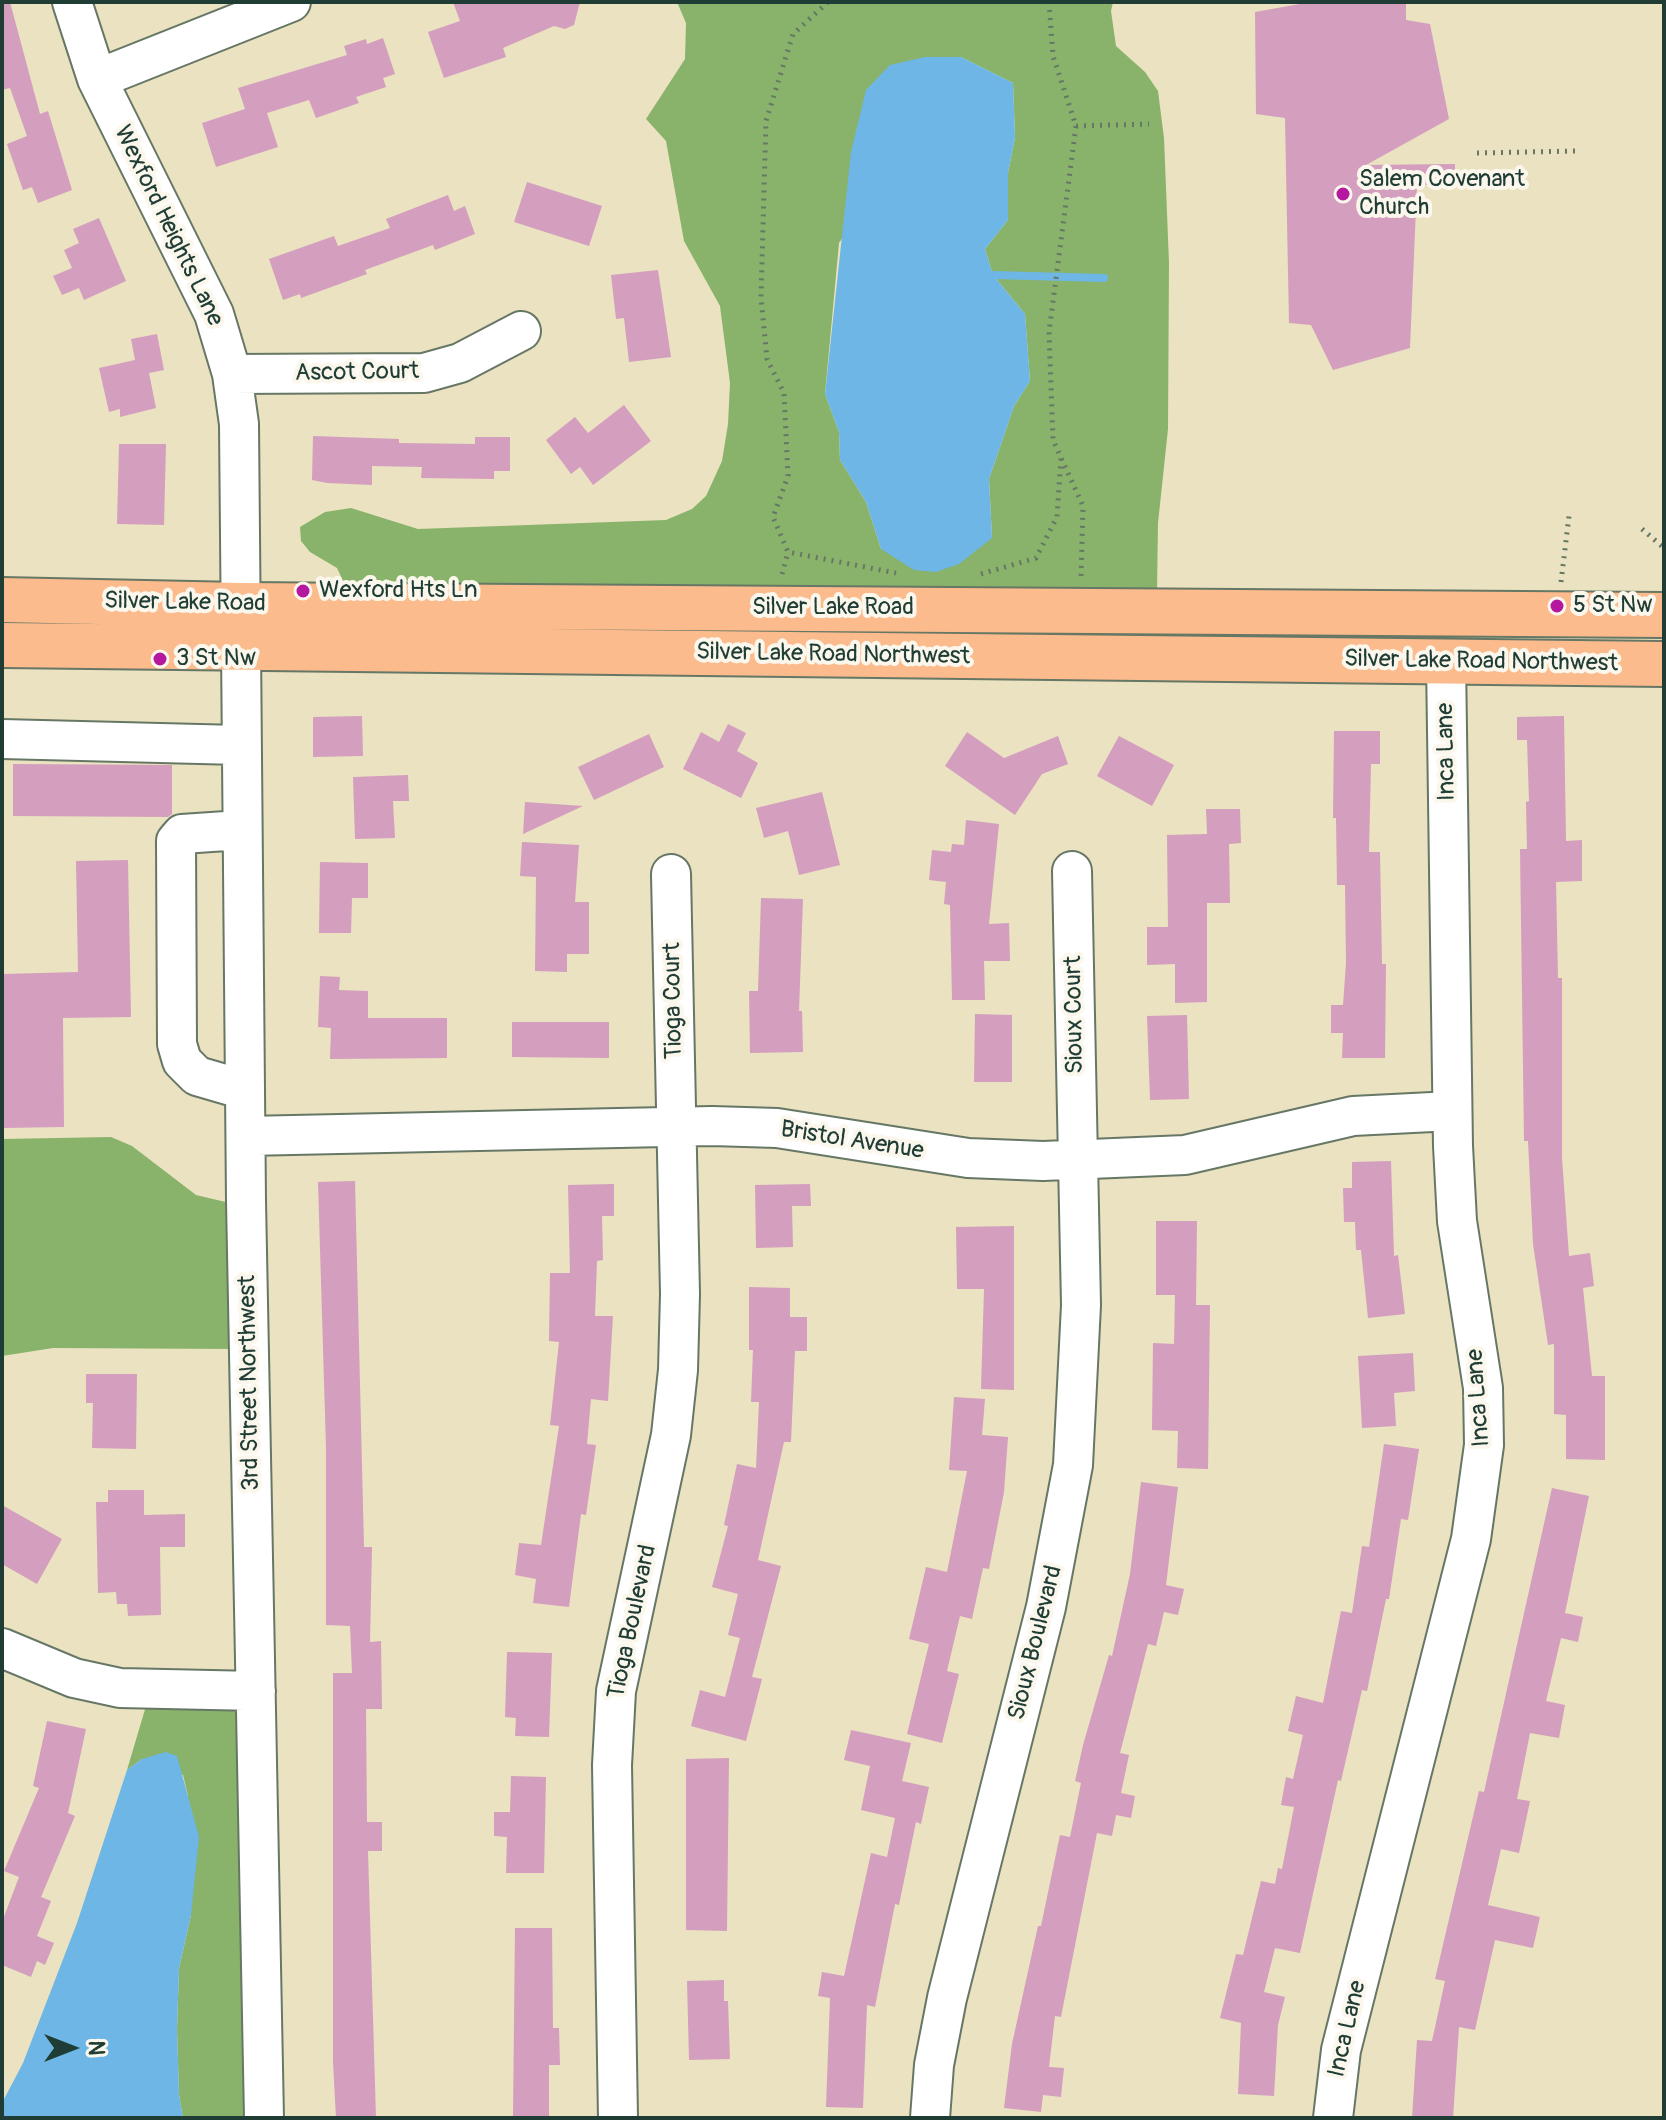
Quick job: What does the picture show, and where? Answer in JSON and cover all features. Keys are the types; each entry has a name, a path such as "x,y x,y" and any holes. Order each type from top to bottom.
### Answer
{"main road":[{"name":"Silver Lake Road","path":"2,600 240,605 1664,615"},
{"name":"Silver Lake Road Northwest","path":"2,645 1664,664"}],"street":[{"name":"Wexford Heights Lane","path":"72,2 97,79 214,314 232,374 239,436 239,648"},
{"path":"97,79 291,2"},
{"name":"Ascot Court","path":"232,374 424,373 460,363 521,331"},
{"name":"3rd Street Northwest","path":"239,648 264,2118"},
{"name":"Inca Lane","path":"1333,2118 1341,2050 1479,1501 1484,1445 1483,1388 1457,1221 1452,1111 1446,661"},
{"path":"2,739 239,745"},
{"path":"241,830 182,834 176,841 177,1044 182,1061 197,1076 245,1090"},
{"name":"Sioux Court","path":"1072,871 1078,1160"},
{"name":"Tioga Court","path":"671,874 676,1127"},
{"name":"Bristol Avenue","path":"246,1136 676,1127 777,1128 968,1158 1078,1160 1185,1155 1353,1116 1452,1111"},
{"name":"Tioga Boulevard","path":"618,2118 612,1765 616,1691 671,1435 680,1294 676,1127"},
{"name":"Sioux Boulevard","path":"930,2118 934,2065 947,1998 1046,1607 1073,1465 1080,1380 1078,1160"},
{"path":"2,1648 74,1678 120,1688 256,1691"}],"path":[{"path":"779,586 788,552 773,517 788,476 784,393 767,359 761,298 766,121 793,34 828,2"},
{"path":"1049,2 1053,56 1076,126 1049,332 1053,440 1083,506 1080,609"},
{"path":"1076,126 1149,124"},
{"path":"1477,153 1576,151"},
{"path":"966,576 1036,558 1057,517 1061,458"},
{"path":"1560,614 1563,551 1569,516"},
{"path":"1642,529 1664,548"},
{"path":"788,552 901,574"}],"green space":[{"path":"677,2 1113,2 1111,11 1116,46 1145,72 1158,91 1164,138 1169,263 1168,429 1158,523 1157,593 345,585 337,568 310,552 301,541 300,527 325,512 351,508 418,529 666,520 692,509 706,496 722,461 728,424 730,383 720,306 684,241 666,141 646,119 685,59 686,23","holes":["961,57 1013,83 1015,137 1008,173 1008,220 985,249 993,275 1025,314 1030,381 1014,406 989,479 992,538 881,549 866,502 840,460 839,432 825,394 839,243"]},
{"path":"111,1137 132,1146 196,1195 230,1203 236,1349 53,1348 2,1356 2,1139"},
{"path":"146,1706 221,1707 234,1710 240,1716 249,2118 183,2118 179,2095 177,2029 179,1968 191,1915 188,1796 183,1775 142,1759 127,1770"}],"water":[{"path":"925,57 961,57 1013,83 1015,137 1008,173 1008,220 985,249 993,275 1025,314 1030,381 1014,406 989,479 992,538 959,564 936,572 914,570 881,549 866,502 840,460 839,432 825,394 851,152 866,90 890,65"},
{"path":"166,1752 177,1756 199,1837 191,1915 179,1968 177,2029 179,2095 183,2118 2,2118 2,2103 23,2063 77,1923 127,1770 142,1759"}],"building":[{"path":"2,2 10,2 40,114 48,111 72,190 38,203 32,187 23,190 7,144 27,136 10,88 2,90"},
{"path":"453,2 580,2 574,25 565,29 554,26 503,48 506,57 444,78 428,32 460,21"},
{"name":"Salem Covenant Church","path":"1311,2 1406,2 1406,20 1430,24 1449,119 1366,165 1455,164 1455,184 1417,185 1410,348 1333,370 1311,325 1289,323 1285,118 1256,114 1255,12"},
{"path":"383,38 395,74 383,78 386,87 356,97 359,103 316,118 309,100 267,113 278,147 216,167 202,123 245,109 238,88 347,55 344,46 366,39 367,44"},
{"path":"527,182 602,206 589,246 514,222"},
{"path":"448,195 454,211 465,206 475,234 435,250 433,245 365,270 367,274 301,298 300,294 283,300 269,259 334,236 338,246 390,228 386,219"},
{"path":"99,218 126,281 84,300 79,288 62,295 53,276 72,268 64,250 79,243 73,229"},
{"path":"658,270 671,357 629,362 624,318 616,319 611,275"},
{"path":"157,334 164,370 149,373 156,408 120,417 120,409 109,412 99,368 135,360 131,339"},
{"path":"624,405 651,441 593,485 580,467 571,474 546,440 575,417 588,433"},
{"path":"313,436 399,439 399,443 475,444 475,437 510,437 510,471 494,471 494,479 421,478 422,467 372,466 372,485 327,483 312,480"},
{"path":"119,444 166,444 164,525 117,524"},
{"path":"362,716 363,756 313,757 313,717"},
{"path":"1564,716 1566,841 1582,840 1582,881 1556,882 1558,978 1562,978 1562,1158 1569,1256 1590,1253 1594,1286 1583,1288 1592,1376 1605,1376 1605,1460 1566,1459 1566,1415 1554,1414 1554,1344 1548,1345 1533,1244 1528,1141 1524,1141 1520,849 1527,849 1526,802 1529,801 1527,740 1517,740 1517,717"},
{"path":"728,724 746,733 737,751 758,763 741,798 683,769 701,732 719,742"},
{"path":"1334,731 1380,731 1380,764 1371,764 1369,852 1380,852 1382,964 1386,964 1385,1058 1342,1058 1343,1033 1331,1033 1331,1005 1343,1005 1346,963 1345,885 1337,885 1336,818 1333,818"},
{"path":"967,732 1004,758 1058,736 1068,764 1042,774 1015,815 945,766"},
{"path":"649,734 664,767 594,800 578,767"},
{"path":"1119,736 1174,765 1152,806 1097,776"},
{"path":"13,764 172,765 172,814 168,817 13,816"},
{"path":"408,775 409,801 393,801 395,838 355,839 353,777"},
{"path":"822,792 840,865 799,875 788,831 764,838 756,808"},
{"path":"525,802 583,806 523,834"},
{"path":"1206,809 1240,809 1241,843 1229,844 1230,903 1207,903 1207,1002 1175,1003 1175,964 1147,965 1147,927 1168,927 1167,835 1207,834"},
{"path":"966,820 999,824 989,924 1009,923 1010,961 984,961 985,1000 952,1000 950,905 944,904 946,882 929,880 932,850 951,852 952,844 964,845"},
{"path":"522,842 579,845 575,902 589,902 589,954 567,954 567,972 535,971 536,877 520,876"},
{"path":"128,860 131,1017 63,1018 64,1127 2,1128 2,974 78,972 76,861"},
{"path":"320,862 368,863 368,898 352,898 351,933 319,933"},
{"path":"761,898 803,899 799,1011 802,1011 803,1052 750,1053 749,991 758,991"},
{"path":"320,976 340,977 339,990 368,991 368,1018 447,1018 447,1058 330,1059 331,1028 318,1027"},
{"path":"975,1014 1012,1015 1012,1082 974,1082"},
{"path":"1187,1015 1189,1099 1150,1100 1147,1016"},
{"path":"512,1022 609,1022 609,1058 512,1057"},
{"path":"1391,1161 1394,1256 1398,1255 1405,1314 1368,1318 1361,1250 1356,1250 1355,1222 1344,1222 1343,1188 1352,1188 1352,1162"},
{"path":"355,1181 364,1547 372,1547 370,1642 381,1641 382,1709 366,1709 367,1822 382,1822 382,1851 368,1851 376,2118 336,2118 333,2062 333,1673 352,1673 350,1626 326,1625 326,1448 318,1182"},
{"path":"614,1184 614,1216 602,1216 603,1260 597,1261 595,1316 613,1316 608,1401 591,1399 587,1444 596,1445 586,1515 581,1514 569,1607 533,1603 536,1579 515,1575 519,1543 541,1545 559,1426 550,1425 559,1342 549,1341 550,1273 570,1273 568,1185"},
{"path":"810,1184 811,1206 792,1206 793,1247 756,1248 755,1185"},
{"path":"1156,1221 1197,1221 1196,1305 1210,1305 1208,1469 1177,1468 1178,1431 1152,1430 1153,1343 1174,1344 1175,1295 1156,1295"},
{"path":"1014,1226 1014,1390 981,1389 984,1289 957,1289 956,1227"},
{"path":"749,1287 790,1288 790,1317 807,1317 807,1351 795,1351 791,1442 784,1442 758,1560 781,1566 752,1677 762,1679 746,1741 691,1726 700,1690 725,1697 740,1638 728,1635 738,1594 712,1587 728,1526 724,1525 737,1464 756,1468 759,1402 751,1402 753,1350 749,1350"},
{"path":"1413,1353 1415,1391 1394,1393 1396,1426 1362,1428 1358,1356"},
{"path":"86,1374 137,1374 136,1449 92,1448 93,1403 86,1403"},
{"path":"954,1397 985,1399 982,1435 1008,1437 1004,1492 989,1569 983,1568 972,1619 960,1616 947,1671 959,1674 942,1743 907,1734 929,1644 909,1639 926,1567 947,1572 967,1471 949,1470"},
{"path":"1384,1444 1419,1449 1408,1520 1401,1519 1389,1599 1386,1599 1367,1691 1362,1690 1341,1781 1338,1780 1300,1953 1275,1948 1264,1992 1285,1997 1278,2025 1274,2096 1238,2094 1241,2023 1220,2018 1236,1954 1243,1955 1261,1881 1275,1884 1278,1868 1282,1869 1294,1807 1281,1805 1286,1777 1293,1779 1303,1735 1288,1731 1296,1696 1323,1703 1341,1611 1352,1613 1362,1546 1369,1547"},
{"path":"1141,1482 1178,1487 1166,1585 1184,1589 1178,1615 1164,1612 1156,1646 1148,1644 1120,1753 1129,1755 1121,1793 1135,1796 1131,1818 1116,1815 1112,1836 1097,1833 1061,2017 1055,2016 1049,2067 1064,2068 1061,2097 1043,2095 1041,2112 1004,2108 1012,2044 1038,1926 1041,1926 1060,1835 1070,1837 1081,1783 1075,1781 1083,1745 1109,1655 1112,1656 1130,1574"},
{"path":"1552,1488 1589,1496 1565,1613 1583,1617 1578,1642 1561,1638 1546,1701 1565,1705 1559,1738 1530,1733 1517,1799 1530,1801 1519,1853 1501,1849 1488,1905 1540,1917 1533,1948 1495,1940 1475,2030 1459,2027 1453,2118 1412,2118 1417,2040 1432,2041 1445,1981 1435,1979 1479,1791 1484,1792"},
{"path":"108,1490 144,1490 144,1515 185,1514 185,1547 160,1547 161,1615 128,1616 127,1604 117,1604 116,1592 98,1593 96,1502 108,1502"},
{"path":"2,1505 62,1539 37,1584 2,1564"},
{"path":"507,1652 552,1653 549,1737 515,1736 516,1718 505,1717"},
{"path":"47,1721 86,1729 68,1813 75,1816 41,1897 51,1901 37,1936 54,1943 45,1965 37,1961 31,1977 2,1965 2,1922 19,1877 4,1871 39,1788 33,1786"},
{"path":"851,1730 911,1743 902,1781 929,1787 921,1824 916,1822 899,1905 895,1904 875,2007 867,2005 863,2108 826,2107 830,1998 818,1996 822,1972 844,1976 871,1853 887,1857 895,1818 861,1810 870,1766 844,1760"},
{"path":"729,1758 727,1931 686,1930 686,1759"},
{"path":"511,1776 546,1777 544,1873 506,1873 507,1837 494,1836 494,1812 510,1812"},
{"path":"515,1928 552,1928 553,2028 559,2028 560,2065 549,2065 549,2116 513,2116"},
{"path":"724,1980 730,2059 689,2060 687,1981"}],"waterway":[{"path":"993,275 1104,278"}],"place":[{"name":"Salem Covenant Church","path":"1343,194"},
{"name":"Wexford Hts Ln","path":"303,591"},
{"name":"5 St Nw","path":"1557,606"},
{"name":"3 St Nw","path":"160,659"}]}
